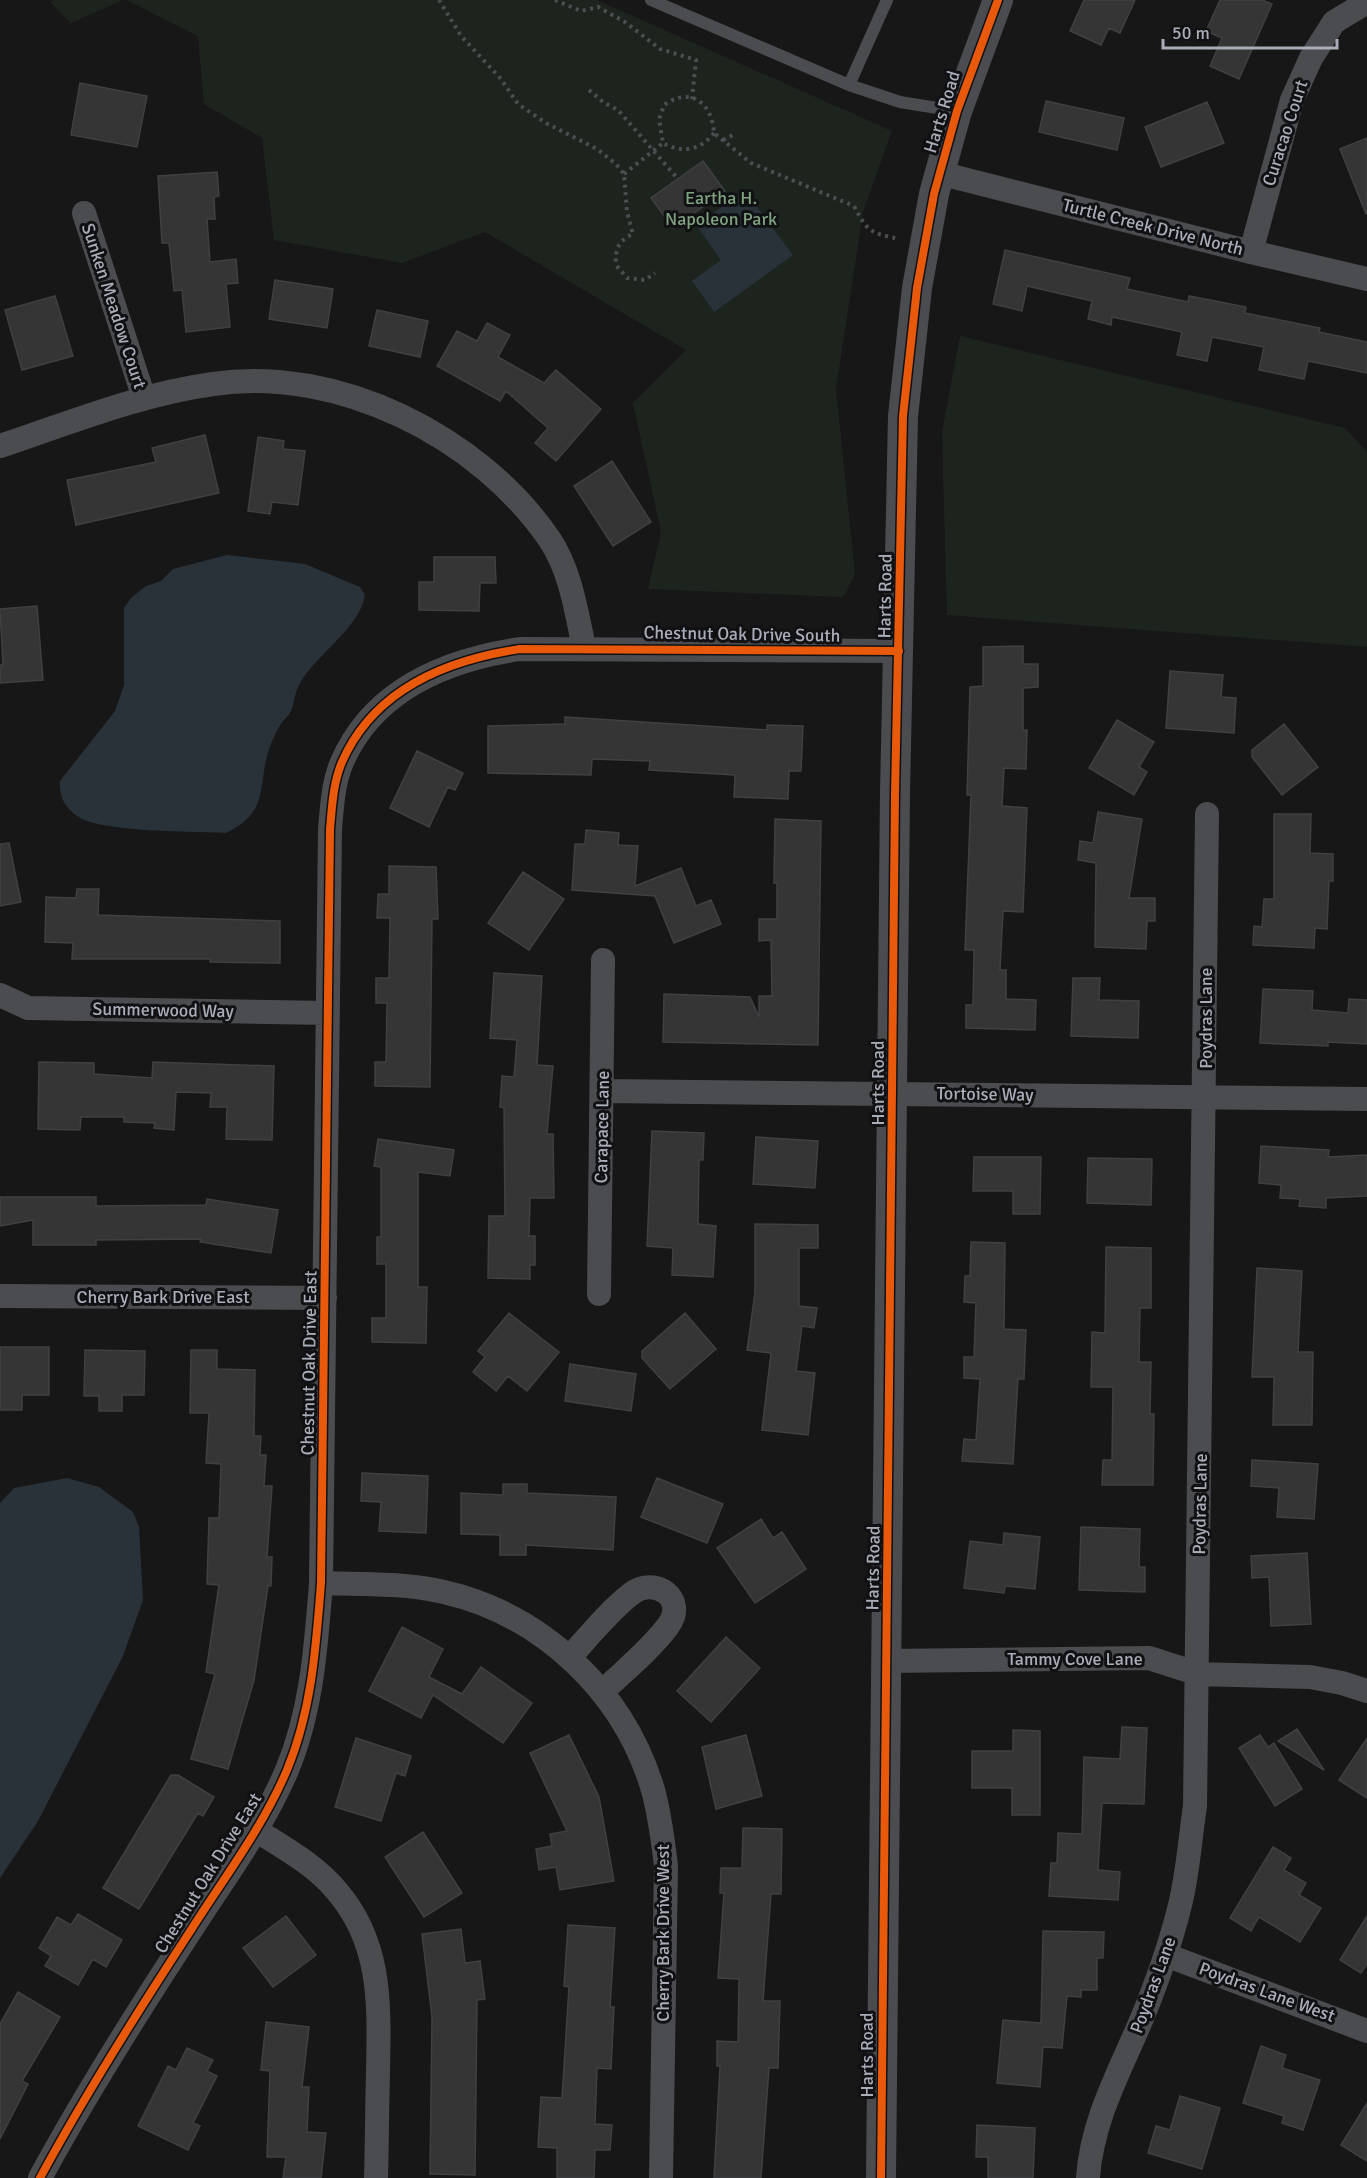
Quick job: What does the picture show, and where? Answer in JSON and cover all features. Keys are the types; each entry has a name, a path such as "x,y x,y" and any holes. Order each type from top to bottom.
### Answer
{"street":[{"name":"Harts Road","path":"881,2178 903,416 923,243 939,173 957,111 998,0"},
{"name":"Curacao Court","path":"1251,252 1292,100 1311,58 1334,22 1367,2"},
{"name":"Turtle Creek Drive North","path":"939,173 1367,279"},
{"name":"Sunken Meadow Court","path":"84,213 144,398"},
{"path":"0,446 144,398 214,383 268,382 319,388 367,401 443,438 491,472 521,504 550,541 568,576 584,647"},
{"name":"Chestnut Oak Drive South","path":"584,647 899,651"},
{"name":"Chestnut Oak Drive East","path":"40,2178 148,1996 256,1830 287,1770 304,1716 315,1664 321,1583 330,829 333,793 341,763 360,728 391,697 432,672 477,656 520,649 584,647"},
{"name":"Poydras Lane","path":"1088,2178 1100,2122 1113,2081 1148,2004 1166,1955 1180,1904 1195,1806 1207,814"},
{"name":"Carapace Lane","path":"599,1294 603,960"},
{"name":"Summerwood Way","path":"0,995 28,1008 328,1013"},
{"name":"Tortoise Way","path":"603,1091 1367,1099"},
{"name":"Cherry Bark Drive East","path":"0,1296 325,1298"},
{"name":"Cherry Bark Drive West","path":"321,1583 402,1586 445,1592 487,1606 531,1628 570,1657 603,1691 621,1718 639,1752 652,1789 661,1823 666,1866 662,2178"},
{"path":"570,1657 632,1593 647,1587 663,1589 673,1598 675,1610 668,1626 603,1691"},
{"name":"Tammy Cove Lane","path":"886,1661 1149,1658 1198,1674 1310,1677 1342,1683 1367,1691"},
{"path":"256,1830 311,1866 337,1891 354,1916 368,1947 379,1994 376,2178"},
{"name":"Poydras Lane West","path":"1166,1955 1367,2031"}],"lane":[{"path":"651,0 849,85 900,102 957,111"},
{"path":"849,85 887,0"}],"path":[{"path":"439,0 461,36 501,79 518,104 546,123 597,149 624,174 627,212 633,234 623,238 615,249 616,265 627,278 645,280 655,273"},
{"path":"555,0 581,11 598,7 625,22 660,49 696,60 692,99"},
{"path":"589,90 603,102 618,110 678,179"},
{"path":"674,98 692,99 704,103 713,117 714,133 706,143 693,149 672,148 663,143 659,119 664,105 674,98"},
{"path":"714,133 751,163 854,206 865,227 872,233 903,240"},
{"path":"723,140 735,134"},
{"path":"624,174 663,143"}],"green space":[{"path":"54,0 123,0 71,23 50,2"},
{"name":"Eartha H. Napoleon Park","path":"127,0 597,0 892,131 863,212 836,389 855,574 843,597 648,589 661,532 633,403 686,350 485,232 402,263 274,240 262,138 204,104 198,36"},
{"path":"960,336 1345,428 1367,452 1367,647 947,615 942,432"}],"shaded area":[{"path":"745,191 793,255 714,312 692,281 721,260 696,225"},
{"path":"227,555 305,564 360,587 365,595 354,620 314,665 298,687 291,710 277,730 269,749 256,807 240,825 226,833 106,826 77,816 63,801 60,781 115,711 124,685 124,608 131,598 146,586 161,581 173,569"},
{"path":"67,1478 99,1487 133,1512 139,1527 143,1600 123,1656 38,1821 0,1878 0,1503 14,1488"}],"building":[{"path":"1084,0 1135,0 1120,33 1109,28 1101,45 1070,31"},
{"path":"1220,0 1262,0 1272,4 1239,79 1210,66 1222,38 1206,31"},
{"path":"80,83 147,96 137,147 71,135"},
{"path":"1046,101 1124,118 1117,150 1039,132"},
{"path":"1207,102 1224,143 1161,167 1145,127"},
{"path":"1367,138 1367,214 1366,214 1340,149"},
{"path":"703,161 725,191 673,228 651,198"},
{"path":"217,172 219,196 214,197 215,219 207,219 210,262 236,259 238,283 226,284 230,327 186,332 182,290 174,291 169,243 162,243 158,176"},
{"path":"1005,250 1130,278 1127,289 1188,302 1189,296 1246,307 1245,313 1320,328 1319,332 1367,342 1367,373 1308,361 1304,379 1259,370 1264,347 1212,337 1207,361 1177,355 1182,332 1112,317 1111,325 1088,319 1092,301 1027,286 1022,311 993,304"},
{"path":"275,280 333,289 327,328 269,319"},
{"path":"55,296 73,356 22,370 5,310"},
{"path":"377,310 428,321 420,357 369,346"},
{"path":"487,323 510,335 498,357 544,383 556,370 601,409 556,461 535,443 548,428 506,391 500,401 437,366 457,331 477,341"},
{"path":"205,435 219,493 76,525 67,480 156,462 152,448"},
{"path":"258,437 284,441 283,449 305,451 298,505 272,502 270,514 248,511"},
{"path":"612,461 651,522 613,546 574,486"},
{"path":"434,557 495,557 496,583 480,583 479,611 419,610 419,582 434,582"},
{"path":"37,606 43,680 0,683 0,665 3,665 0,609"},
{"path":"1023,646 1023,664 1038,664 1038,687 1023,688 1023,730 1027,730 1026,769 1004,768 1002,806 1027,808 1023,912 1003,911 1000,970 1006,970 1006,999 1036,1000 1035,1030 966,1028 966,1005 973,1005 974,950 965,950 971,795 967,795 970,687 983,686 983,647"},
{"path":"1170,671 1223,675 1221,697 1236,698 1234,733 1166,728"},
{"path":"565,717 767,730 767,725 803,726 801,771 789,771 788,799 734,797 735,775 649,770 650,761 592,759 591,775 488,773 488,726 565,724"},
{"path":"1117,720 1154,742 1139,767 1147,772 1134,795 1089,768"},
{"path":"1284,724 1318,767 1282,795 1252,757 1252,750"},
{"path":"417,751 463,773 455,790 448,787 429,827 390,808"},
{"path":"1098,812 1142,819 1129,898 1155,898 1155,921 1147,921 1146,949 1095,947 1096,863 1078,860 1080,841 1093,843"},
{"path":"1274,814 1311,814 1310,853 1333,854 1333,881 1329,881 1327,929 1315,928 1314,948 1253,945 1254,926 1262,927 1264,899 1274,899"},
{"path":"775,819 821,821 818,1045 663,1042 664,994 750,997 759,1017 759,996 772,996 771,940 759,941 759,919 777,919 777,883 774,883"},
{"path":"586,830 619,833 618,845 638,846 635,886 681,868 696,906 711,900 721,924 674,943 655,896 572,890 575,844 585,844"},
{"path":"9,843 21,902 0,906 0,844"},
{"path":"389,866 436,867 438,919 432,919 430,1087 375,1086 375,1062 386,1062 387,1003 376,1003 376,978 389,978 390,918 377,918 378,894 389,894"},
{"path":"523,872 564,899 529,950 488,923"},
{"path":"77,889 99,889 98,915 280,921 280,963 210,962 210,959 72,959 73,943 45,942 46,897 76,898"},
{"path":"494,973 542,976 537,1065 553,1066 547,1134 553,1134 554,1198 530,1198 529,1236 535,1236 535,1265 530,1265 530,1279 488,1278 489,1216 505,1216 504,1108 500,1107 502,1076 514,1077 517,1040 490,1038"},
{"path":"1073,978 1100,978 1099,1000 1139,1001 1138,1038 1071,1036"},
{"path":"1263,989 1313,991 1312,1010 1348,1013 1349,999 1367,1000 1367,1044 1328,1042 1328,1046 1260,1043"},
{"path":"39,1062 94,1063 94,1074 152,1078 153,1062 274,1066 272,1140 226,1139 227,1107 210,1107 211,1093 176,1092 174,1130 154,1128 155,1123 124,1122 124,1117 81,1117 80,1130 38,1129"},
{"path":"652,1131 704,1133 703,1160 699,1160 698,1224 716,1226 713,1277 672,1275 673,1248 647,1246"},
{"path":"756,1137 818,1141 815,1188 753,1184"},
{"path":"378,1139 454,1150 450,1176 418,1172 418,1287 427,1287 426,1343 372,1342 372,1318 386,1318 386,1264 377,1264 377,1237 381,1237 381,1167 374,1166"},
{"path":"1261,1146 1329,1150 1328,1157 1367,1155 1367,1196 1326,1198 1326,1208 1299,1206 1300,1199 1280,1198 1281,1185 1259,1183"},
{"path":"974,1157 1041,1157 1040,1214 1013,1214 1013,1191 973,1191"},
{"path":"1088,1158 1152,1159 1151,1205 1087,1203"},
{"path":"0,1197 96,1197 96,1206 206,1205 207,1199 278,1210 271,1253 200,1242 201,1239 96,1240 96,1245 33,1245 33,1220 0,1226"},
{"path":"755,1224 818,1225 818,1248 799,1248 799,1306 817,1308 814,1328 802,1326 796,1371 815,1373 808,1435 762,1430 771,1353 747,1350 755,1293"},
{"path":"971,1242 1005,1243 1004,1329 1026,1330 1024,1379 1018,1379 1013,1464 962,1461 964,1439 976,1440 980,1379 964,1378 964,1357 974,1357 976,1303 964,1302 965,1276 970,1276"},
{"path":"1106,1247 1151,1248 1151,1308 1140,1308 1139,1362 1151,1362 1150,1414 1154,1414 1153,1485 1102,1485 1103,1460 1112,1460 1113,1387 1091,1387 1092,1332 1105,1333"},
{"path":"1257,1268 1302,1271 1298,1352 1313,1352 1312,1425 1273,1425 1274,1377 1252,1377"},
{"path":"509,1313 559,1352 527,1391 508,1376 496,1391 473,1372 485,1357 478,1351"},
{"path":"685,1313 716,1349 670,1389 642,1358 642,1351"},
{"path":"0,1347 49,1347 49,1395 22,1395 22,1410 0,1410"},
{"path":"85,1350 145,1351 144,1395 122,1395 122,1411 99,1411 99,1396 84,1396"},
{"path":"191,1350 217,1350 217,1369 255,1370 254,1436 261,1436 260,1455 266,1455 264,1486 272,1486 267,1557 272,1557 271,1586 268,1586 254,1680 228,1769 191,1759 215,1674 206,1672 219,1585 207,1584 209,1518 219,1518 221,1464 206,1463 209,1413 190,1413"},
{"path":"570,1364 636,1374 631,1411 565,1401"},
{"path":"1252,1460 1318,1464 1314,1519 1277,1517 1279,1488 1251,1486"},
{"path":"362,1473 428,1476 426,1533 379,1531 381,1502 361,1501"},
{"path":"657,1478 723,1504 707,1543 641,1517"},
{"path":"503,1484 527,1484 527,1493 616,1497 613,1550 526,1545 526,1555 500,1555 500,1535 461,1534 461,1493 503,1495"},
{"path":"761,1519 773,1538 782,1532 806,1569 755,1603 717,1548"},
{"path":"1081,1527 1140,1529 1139,1567 1145,1567 1145,1592 1079,1590"},
{"path":"1004,1533 1040,1537 1035,1589 1005,1586 1004,1593 964,1588 970,1541 1003,1545"},
{"path":"1307,1553 1311,1624 1271,1626 1269,1577 1252,1578 1251,1556"},
{"path":"402,1627 443,1649 429,1677 462,1694 481,1667 532,1703 503,1743 433,1695 421,1718 369,1691"},
{"path":"726,1637 760,1668 711,1722 677,1691"},
{"path":"1122,1727 1147,1728 1144,1804 1102,1803 1098,1870 1120,1872 1118,1900 1049,1896 1051,1863 1057,1863 1058,1833 1082,1834 1084,1757 1120,1759"},
{"path":"1297,1729 1324,1770 1278,1741"},
{"path":"1013,1730 1040,1731 1040,1815 1012,1815 1012,1788 972,1788 972,1751 1013,1751"},
{"path":"569,1735 599,1797 614,1881 560,1890 556,1867 539,1870 536,1849 552,1846 550,1834 567,1831 530,1753"},
{"path":"746,1735 762,1796 716,1809 702,1747"},
{"path":"1260,1735 1268,1747 1274,1743 1302,1789 1275,1806 1239,1748"},
{"path":"356,1738 411,1756 405,1776 396,1773 381,1821 335,1807"},
{"path":"1367,1738 1367,1798 1339,1780"},
{"path":"171,1775 178,1775 214,1797 203,1816 198,1813 139,1909 103,1888"},
{"path":"743,1828 782,1829 781,1894 771,1894 763,2001 780,2001 778,2068 769,2068 761,2178 714,2178 720,2066 717,2066 717,2041 738,2042 739,1979 718,1978 724,1893 720,1893 721,1868 742,1868"},
{"path":"423,1832 462,1893 424,1917 385,1857"},
{"path":"1273,1847 1291,1858 1284,1870 1306,1883 1299,1895 1321,1908 1300,1942 1259,1917 1251,1931 1230,1918"},
{"path":"78,1914 122,1940 106,1967 93,1959 78,1985 45,1966 51,1956 39,1948 57,1917 71,1925"},
{"path":"286,1916 316,1955 273,1987 243,1948"},
{"path":"1367,1916 1367,1964 1361,1973 1340,1960"},
{"path":"568,1925 615,1928 610,2007 614,2007 611,2069 597,2068 595,2124 612,2125 610,2150 595,2150 594,2178 557,2178 557,2148 538,2147 541,2097 562,2098 569,1987 564,1986"},
{"path":"461,1929 465,1963 480,1961 485,1999 477,2000 475,2175 430,2174 432,2017 422,1934"},
{"path":"1043,1931 1104,1932 1103,1958 1097,1958 1097,1990 1081,1990 1081,1997 1067,1996 1062,2048 1043,2047 1040,2087 997,2083 1003,2020 1041,2023"},
{"path":"18,1992 60,2017 22,2081 28,2084 0,2139 0,2024"},
{"path":"266,2022 309,2027 302,2087 309,2087 307,2132 326,2133 321,2178 283,2178 286,2157 267,2157 270,2071 261,2070"},
{"path":"1261,2046 1286,2055 1282,2068 1320,2080 1303,2130 1282,2123 1284,2116 1243,2103"},
{"path":"187,2048 213,2060 207,2071 217,2076 193,2123 200,2126 188,2150 138,2126 168,2066 176,2070"},
{"path":"1180,2096 1220,2108 1202,2169 1148,2153 1156,2126 1170,2130"},
{"path":"1367,2103 1367,2161 1341,2145"},
{"path":"977,2125 1035,2128 1033,2178 988,2178 988,2157 976,2157"}],"cycle path":[{"path":"881,2178 895,793 903,416 917,288 934,194 957,111 998,0"},
{"path":"40,2178 113,2052 267,1812 287,1770 302,1724 312,1678 321,1583 330,829 337,778 342,762 356,737 373,715 415,682 465,661 520,649 899,651"}]}
